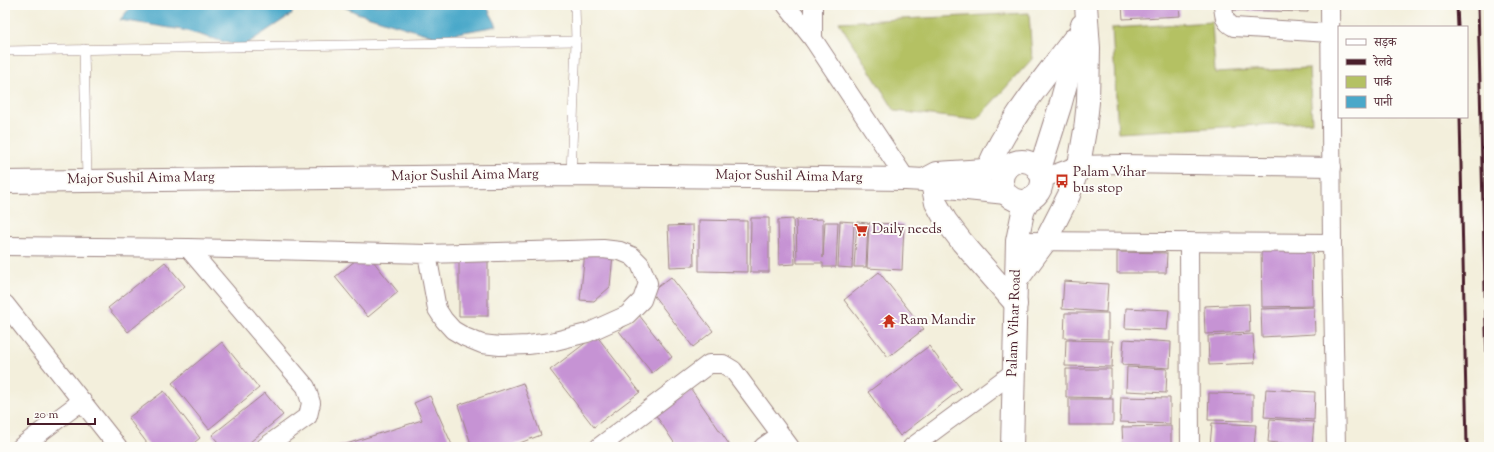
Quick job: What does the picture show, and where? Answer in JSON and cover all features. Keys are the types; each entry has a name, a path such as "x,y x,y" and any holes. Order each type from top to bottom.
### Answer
{"street":[{"path":"786,5 921,181 946,221 962,242 1016,304"},
{"path":"813,5 813,39"},
{"path":"1223,5 1225,18 1228,24 1234,27 1330,33"},
{"path":"1330,5 1332,243 1336,447"},
{"path":"1079,31 1013,120 996,150 997,170 1003,175 1002,181 1006,193 1016,200 1028,200 1039,192 1041,185 1040,175 1086,8"},
{"path":"1017,280 1045,242 1069,195 1079,165 1088,102 1089,48 1086,8"},
{"path":"997,170 1017,162 1024,162 1035,167 1040,175"},
{"path":"1040,175 1079,165 1120,164 1332,167"},
{"name":"Major Sushil Aima Marg","path":"921,181 937,173 997,170"},
{"name":"Major Sushil Aima Marg","path":"5,182 571,175 921,181 938,186 1006,193"},
{"name":"Palam Vihar Road","path":"1012,447 1017,241 1023,212 1028,200"},
{"path":"1017,241 1332,243"},
{"path":"1189,242 1190,447"},
{"path":"5,246 188,248 427,254 603,249 620,251 632,256 640,264 648,283 642,300 627,316 587,333 551,342 528,345 488,345 482,344 453,330 437,309 427,254"},
{"path":"188,248 306,387 311,403 308,416 274,445"},
{"path":"5,304 118,447"},
{"path":"599,447 709,364 723,364 733,370 785,441 763,447"},
{"path":"912,447 1014,372"},
{"path":"21,447 82,401"}],"lane":[{"path":"571,175 576,41 575,5"},
{"path":"5,51 576,41"},
{"path":"84,49 87,180"}],"green space":[{"path":"1029,13 1032,59 976,120 895,111 839,22"},
{"path":"1212,22 1215,73 1309,68 1312,122 1118,133 1112,28"}],"water":[{"path":"132,5 292,5 292,14 242,47 183,30 120,20"},
{"path":"340,5 486,5 497,26 436,37 357,13"}],"building":[{"path":"1122,5 1179,5 1180,16 1123,19"},
{"path":"1230,5 1308,5 1308,12 1230,10"},
{"path":"751,218 769,218 769,272 750,272"},
{"path":"793,219 795,264 779,265 778,220"},
{"path":"823,219 823,258 825,222 838,222 836,267 823,267 823,263 797,263 796,220"},
{"path":"699,220 747,221 747,272 699,271"},
{"path":"840,221 854,222 852,268 838,267"},
{"path":"857,222 868,223 866,267 854,267"},
{"path":"869,223 904,224 902,270 867,268"},
{"path":"693,225 694,266 670,267 668,226"},
{"path":"1312,247 1313,306 1262,307 1261,248"},
{"path":"585,252 613,254 610,287 594,301 580,300"},
{"path":"1117,252 1167,253 1166,273 1117,273"},
{"path":"459,256 488,256 488,316 459,316"},
{"path":"356,260 373,261 398,292 368,317 335,277"},
{"path":"165,262 185,286 128,332 108,308"},
{"path":"879,272 924,329 888,357 844,300"},
{"path":"671,277 713,331 693,347 651,292"},
{"path":"1064,281 1108,284 1106,312 1062,309"},
{"path":"1249,304 1250,332 1205,334 1204,306"},
{"path":"1314,307 1315,334 1262,337 1261,309"},
{"path":"1126,308 1169,310 1167,330 1125,328"},
{"path":"1065,313 1108,313 1108,339 1064,338"},
{"path":"639,315 672,357 652,373 619,331"},
{"path":"1253,334 1255,363 1209,365 1208,336"},
{"path":"596,335 640,392 594,427 550,370"},
{"path":"1124,339 1171,342 1170,368 1122,365"},
{"path":"1066,340 1113,341 1112,367 1065,366"},
{"path":"222,342 259,388 209,429 172,383"},
{"path":"929,346 961,389 900,436 868,392"},
{"path":"1127,367 1167,369 1166,393 1126,391"},
{"path":"1066,369 1111,369 1111,398 1066,397"},
{"path":"523,383 541,435 509,447 472,447 458,405"},
{"path":"691,389 731,447 677,447 655,414"},
{"path":"1266,389 1315,392 1314,420 1264,417"},
{"path":"164,391 200,438 189,447 150,447 128,418"},
{"path":"265,393 283,415 244,447 222,447 212,435"},
{"path":"1209,393 1253,394 1253,421 1208,420"},
{"path":"430,396 453,447 337,447 422,420 414,403"},
{"path":"1121,397 1170,398 1170,424 1120,422"},
{"path":"1069,399 1113,399 1113,425 1069,425"},
{"path":"1270,419 1314,422 1312,446 1268,442"},
{"path":"1212,423 1256,425 1254,447 1210,446"},
{"path":"1171,426 1171,447 1123,447 1122,427"}],"railway":[{"path":"1457,5 1458,26"},
{"path":"1478,5 1489,447"},
{"path":"1460,118 1467,447"}],"place":[{"name":"Palam Vihar bus stop","path":"1062,181"},
{"name":"Daily needs","path":"861,230"},
{"name":"Ram Mandir","path":"889,321"}]}
